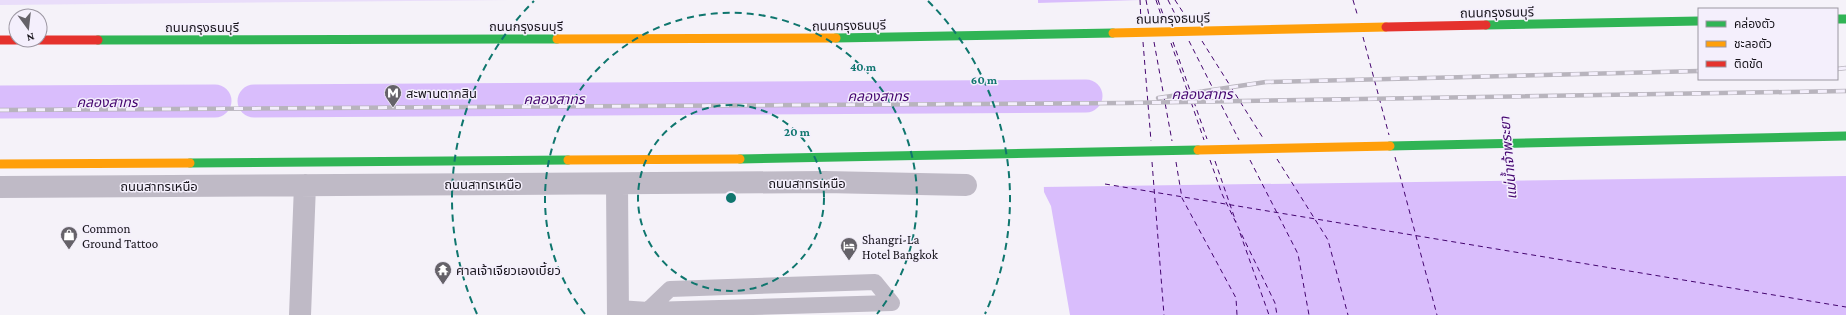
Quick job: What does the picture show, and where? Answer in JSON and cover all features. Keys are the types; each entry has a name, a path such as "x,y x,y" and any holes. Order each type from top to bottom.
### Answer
{"main road":[{"name":"ถนนกรุงธนบุรี","path":"0,40 834,38 1698,21"},
{"path":"0,164 848,158 1846,136"}],"street":[{"name":"ถนนสาทรเหนือ","path":"0,187 825,182 966,184"},
{"path":"617,184 618,311"},
{"path":"300,315 305,185"}],"lane":[{"path":"618,311 892,303 875,282 867,282 670,289 648,310"}],"shaded area":[{"path":"0,0 518,0 0,5"}],"water":[{"name":"แม่น้ำเจ้าพระยา","path":"1038,0 1846,0 1846,315 1070,315 1051,206 1044,192"}],"pier":[{"path":"1140,0 1846,0 1846,176 1042,187 1037,3"}],"waterway":[{"name":"คลองสาทร","path":"254,101 1086,96"},
{"name":"คลองสาทร","path":"0,102 215,101"}],"ferry route":[{"path":"1140,0 1141,21"},
{"path":"1146,0 1150,21"},
{"path":"1156,0 1163,21"},
{"path":"1158,0 1165,20"},
{"path":"1168,0 1178,20"},
{"path":"1175,0 1188,20"},
{"path":"1353,0 1358,17"},
{"path":"1363,37 1389,135"},
{"path":"1189,41 1239,140"},
{"path":"1202,41 1263,138"},
{"path":"1143,42 1151,141"},
{"path":"1154,42 1172,141"},
{"path":"1173,42 1207,139"},
{"path":"1171,43 1204,140"},
{"path":"1395,157 1437,315"},
{"path":"1277,159 1328,240 1348,315"},
{"path":"1210,160 1222,194 1275,303 1277,315"},
{"path":"1250,160 1298,254 1309,315"},
{"path":"1215,161 1236,222"},
{"path":"1152,162 1164,315"},
{"path":"1176,162 1182,198 1236,298 1237,315"},
{"path":"1105,184 1846,307"},
{"path":"1240,233 1269,315"}],"railway":[{"path":"1838,69 1846,68"},
{"path":"1158,98 1266,82 1698,71"},
{"path":"0,110 1124,103 1846,91"}],"traffic: fast":[{"path":"1838,19 1846,19"},
{"path":"1486,25 1698,21"},
{"path":"836,38 1113,33"},
{"path":"98,40 557,39"},
{"path":"1390,146 1846,136"},
{"path":"740,159 1198,150"},
{"path":"190,163 568,160"}],"traffic: slow":[{"path":"1113,33 1386,27"},
{"path":"557,39 836,38"},
{"path":"1198,150 1390,146"},
{"path":"568,160 740,159"},
{"path":"0,164 190,163"}],"traffic: jam":[{"path":"1386,27 1486,25"},
{"path":"0,40 98,40"}],"place":[{"name":"สะพานตากสิน","path":"393,108"},
{"name":"Common Ground Tattoo","path":"69,250"},
{"name":"Shangri-La Hotel Bangkok","path":"849,261"},
{"name":"ศาลเจ้าเจียวเองเบี้ยว","path":"443,285"}]}
